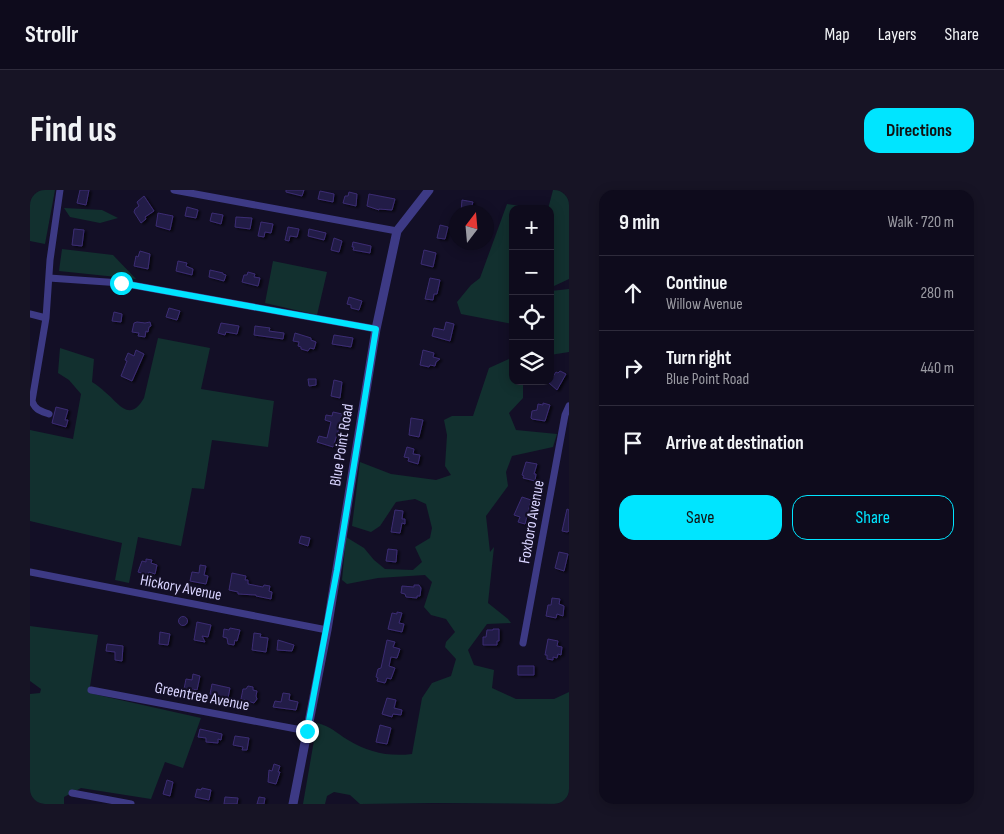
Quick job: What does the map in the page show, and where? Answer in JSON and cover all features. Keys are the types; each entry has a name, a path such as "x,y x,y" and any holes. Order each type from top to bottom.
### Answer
{"street":[{"path":"50,414 37,410 32,402 46,318 54,223 60,190"},
{"path":"174,190 398,231"},
{"name":"Blue Point Road","path":"293,804 327,630 376,329 398,231 429,190"},
{"path":"49,278 121,283 376,329"},
{"path":"30,314 46,318"},
{"name":"Foxboro Avenue","path":"523,643 565,415 569,406"},
{"name":"Hickory Avenue","path":"30,572 327,630"},
{"name":"Greentree Avenue","path":"91,690 307,731"},
{"path":"72,793 131,804"}],"green space":[{"path":"30,190 55,190 45,244 30,241"},
{"path":"553,190 569,190 569,279 554,286 554,205 549,205"},
{"path":"507,204 515,205 509,205 509,323 461,314 457,302 471,285 480,278 490,250 494,250 494,240"},
{"path":"64,208 102,210 118,218 100,223 70,217"},
{"path":"62,249 113,255 136,279 59,271"},
{"path":"273,261 327,272 317,315 265,303"},
{"path":"569,289 569,352 554,354 554,291"},
{"path":"158,338 210,348 201,389 274,401 268,447 212,440 204,489 192,488 181,546 138,537 129,583 115,580 122,543 30,521 30,430 73,439 81,394 69,380 58,373 60,348 94,359 92,382 119,405 128,410 139,406 144,398"},
{"path":"509,359 509,385 523,385 523,398 509,413 516,430 557,434 553,447 512,456 506,472 508,486 486,516 490,552 494,547 488,603 511,623 487,624 468,650 474,665 494,670 492,688 516,699 554,699 569,692 569,804 360,804 350,795 334,792 327,796 325,804 303,804 317,723 371,750 395,755 412,754 422,698 432,683 451,676 456,659 445,647 446,642 455,632 446,619 431,615 424,607 432,582 425,575 378,578 347,584 342,580 346,537 364,548 385,569 413,570 422,562 415,547 430,538 432,528 426,504 415,499 396,502 380,526 371,532 352,526 360,462 391,474 436,480 451,475 445,466 447,435 444,420 452,416 473,416 489,368"},
{"path":"30,626 98,635 89,693 201,718 183,768 165,762 151,799 81,788 64,797 64,804 30,804 30,694 40,693 41,689 30,681"}],"building":[{"path":"80,190 89,190 86,205 77,203"},
{"path":"286,190 304,190 302,196 286,192"},
{"path":"320,191 334,194 333,202 318,199"},
{"path":"349,192 357,194 356,206 343,203 345,196 348,196"},
{"path":"369,194 395,199 392,210 379,210 367,206"},
{"path":"144,196 154,211 145,217 146,219 141,223 134,212 139,206 137,202"},
{"path":"462,200 473,202 472,205 462,205"},
{"path":"187,207 198,210 196,218 185,216"},
{"path":"158,213 173,216 170,230 156,226"},
{"path":"212,213 223,215 221,224 210,221"},
{"path":"236,217 252,218 250,229 235,227"},
{"path":"261,222 273,224 271,233 265,232 264,237 258,236"},
{"path":"440,225 448,227 445,239 437,238"},
{"path":"288,227 299,229 297,237 290,236 289,241 285,240"},
{"path":"74,229 84,230 82,246 72,245"},
{"path":"309,229 326,233 324,240 308,236"},
{"path":"334,238 342,241 339,252 331,250"},
{"path":"353,242 371,246 370,253 353,250"},
{"path":"424,250 436,253 433,267 421,264"},
{"path":"140,251 150,254 148,269 134,266 136,256 138,257"},
{"path":"178,261 187,263 186,266 193,269 192,275 176,271"},
{"path":"210,270 226,275 224,281 209,277"},
{"path":"248,272 255,274 254,277 260,278 258,286 242,282 244,275 247,275"},
{"path":"430,278 440,280 437,294 434,294 433,300 425,299"},
{"path":"349,297 362,301 359,310 351,308 351,305 347,304"},
{"path":"169,308 180,311 177,320 166,317"},
{"path":"114,312 122,314 121,322 112,321"},
{"path":"150,322 151,326 148,332 146,331 145,337 138,336 139,333 132,332 134,323"},
{"path":"446,322 454,324 450,341 432,336 434,328 444,330"},
{"path":"221,323 239,326 237,334 226,332 225,335 218,333"},
{"path":"255,326 270,328 269,331 284,333 283,339 254,335"},
{"path":"295,333 311,338 311,340 316,342 314,349 310,348 308,351 301,349 298,346 299,342 293,341"},
{"path":"334,335 353,338 351,347 332,344"},
{"path":"136,350 144,354 132,381 121,376 128,353 134,356"},
{"path":"423,350 434,353 433,357 440,359 436,362 435,366 420,365"},
{"path":"560,371 566,374 557,390 551,385 554,385 554,375 556,372"},
{"path":"308,379 316,379 316,385 309,386"},
{"path":"334,380 342,382 340,398 331,396"},
{"path":"543,403 550,405 545,421 532,419 532,411 537,410 538,404 543,405"},
{"path":"56,407 68,410 65,420 68,420 66,427 52,423"},
{"path":"333,412 342,414 342,419 333,447 317,442 319,436 327,438 331,422 325,420 326,415 332,416"},
{"path":"411,418 423,420 419,437 409,435"},
{"path":"407,447 414,449 413,454 420,455 418,464 408,461 409,458 404,457"},
{"path":"526,462 537,464 534,474 536,474 535,481 523,478 524,476 522,475"},
{"path":"522,497 531,500 525,524 518,522 520,517 514,515"},
{"path":"567,509 569,510 569,531 567,532 562,531"},
{"path":"395,510 403,511 402,519 405,519 405,524 402,523 400,533 391,532"},
{"path":"301,536 310,538 308,546 299,543"},
{"path":"388,549 397,550 396,562 386,561"},
{"path":"559,552 568,554 564,571 555,568"},
{"path":"146,559 152,560 151,563 157,565 155,574 149,572 148,575 138,572 142,561 146,562"},
{"path":"200,565 206,566 204,575 208,576 206,584 190,581 192,572 199,573"},
{"path":"232,573 246,576 245,580 248,580 248,584 263,587 264,585 270,586 269,591 272,592 271,599 256,595 238,594 238,592 229,590"},
{"path":"414,585 419,585 421,588 420,596 417,596 417,598 406,597 405,594 401,593 402,586 414,587"},
{"path":"552,598 560,599 559,604 564,606 563,616 557,614 556,618 546,616 548,605 551,605"},
{"path":"397,612 402,613 399,623 404,624 402,632 388,629 392,613 397,614"},
{"path":"183,617 187,621 183,625 179,621"},
{"path":"197,622 211,625 208,637 202,636 205,642 194,640"},
{"path":"230,628 240,630 234,645 228,644 227,638 223,637 224,629 229,630"},
{"path":"499,629 497,645 483,645 483,637 486,637 487,630"},
{"path":"160,632 170,634 168,645 159,644"},
{"path":"254,633 261,634 260,637 268,638 266,652 252,650"},
{"path":"548,639 558,641 557,646 562,647 561,655 558,654 557,658 553,657 553,660 547,659 547,655 545,655"},
{"path":"278,640 294,645 292,651 277,650"},
{"path":"387,640 395,642 393,647 400,649 397,658 391,657 389,666 395,668 391,679 387,678 385,683 377,681 378,678 376,677 378,669 381,668"},
{"path":"107,644 123,646 122,661 115,660 115,652 106,651"},
{"path":"518,666 534,666 534,675 518,675"},
{"path":"193,674 200,676 197,690 184,689 186,679 192,680"},
{"path":"212,684 230,688 228,698 210,694"},
{"path":"248,686 253,687 253,690 257,691 257,699 254,703 241,699 243,689 246,689"},
{"path":"283,693 290,694 289,700 298,702 296,710 273,707 275,701 281,702"},
{"path":"387,698 396,700 394,708 402,710 401,715 393,714 392,717 382,714"},
{"path":"380,725 391,728 387,744 376,742"},
{"path":"200,729 222,734 221,740 218,739 218,743 206,742 206,738 198,737"},
{"path":"235,736 249,738 247,750 242,750 243,747 233,745"},
{"path":"274,764 280,766 276,784 268,782 269,770 272,771"},
{"path":"167,780 173,782 170,796 163,794"},
{"path":"202,788 211,790 209,800 195,797 197,789 201,790"},
{"path":"225,797 238,798 237,804 224,804"},
{"path":"259,797 265,798 264,804 257,804"}],"route":[{"path":"121,283 376,329 327,630 307,731"}]}
